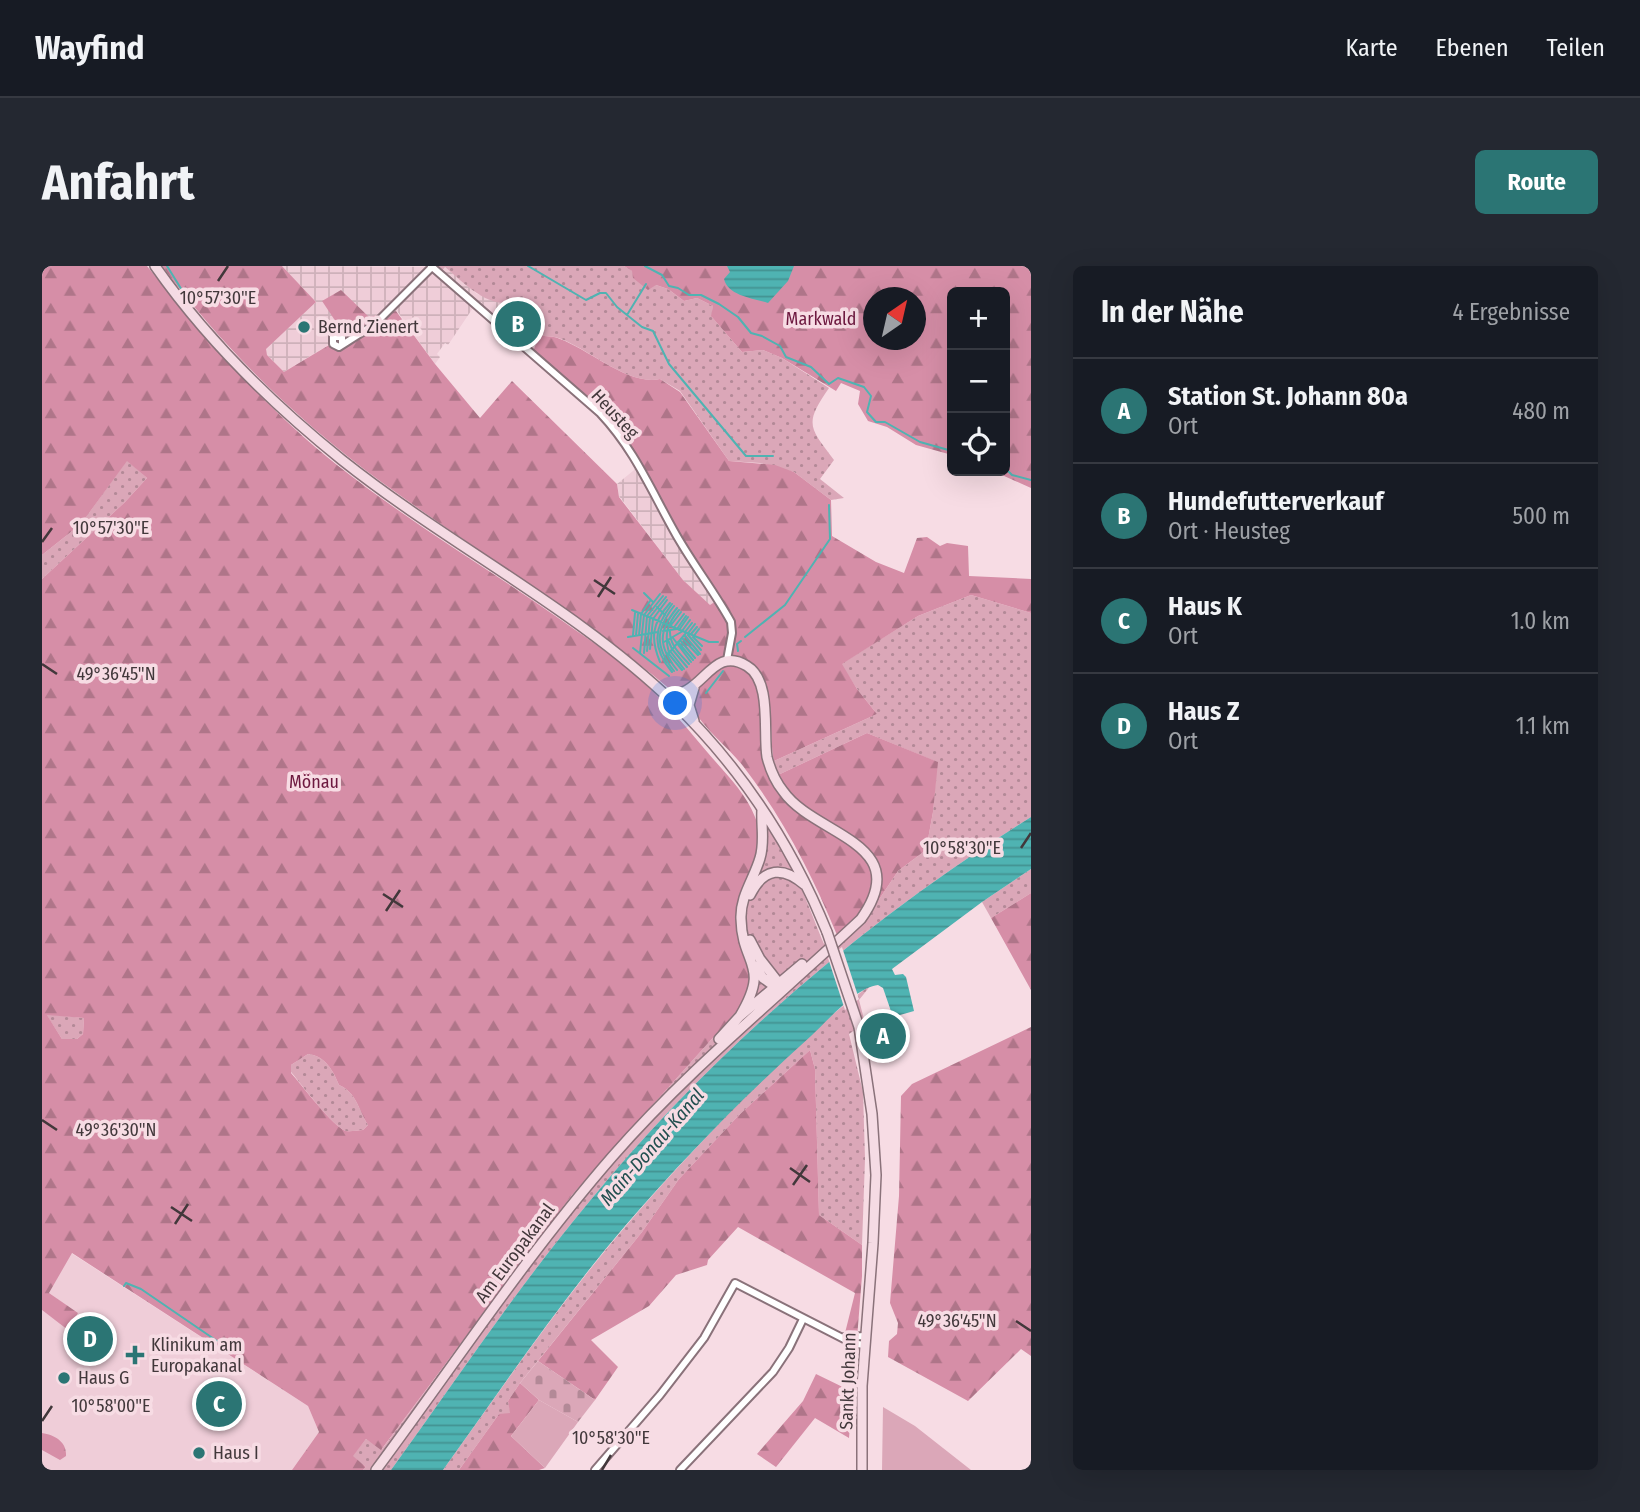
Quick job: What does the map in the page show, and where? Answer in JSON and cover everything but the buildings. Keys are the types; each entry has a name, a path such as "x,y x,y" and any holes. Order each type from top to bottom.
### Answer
{"main road":[{"name":"Sankt Johann","path":"155,266 196,321 244,374 342,460 571,619 631,665 695,724 762,808 808,887 827,932 859,1027 868,1080 875,1153 875,1203 865,1340 862,1470"},
{"path":"664,694 679,695 694,686 715,666 727,660"},
{"name":"Am Europakanal","path":"377,1469 534,1252 613,1156 740,1016 829,947 861,919 870,906 876,883 874,865 855,842 805,813 782,790 767,756 760,680 749,667 727,660"},
{"path":"694,686 690,705 695,724"},
{"path":"762,808 762,848 742,901 741,920 746,945 754,964 763,978 779,987"},
{"path":"779,987 750,939 746,920 748,900 760,879 776,872 793,876 808,887"},
{"path":"740,1016 752,996 754,964"},
{"name":"Am Europakanal","path":"691,1072 779,987"}],"street":[{"name":"Heusteg","path":"342,344 374,324 431,267 600,413 620,435 640,466 674,531 731,622 732,633 727,660"},
{"path":"595,1470 660,1395 704,1338 735,1283 844,1338 865,1340"},
{"path":"680,1470 774,1372 803,1319"}],"shaded area":[{"path":"282,266 445,267 477,294 509,303 540,326 539,336 532,354 475,305 448,345 445,343 437,354 440,357 435,364 397,311 369,317 323,302 347,336 332,334 330,344 284,372 267,355 265,349 316,302"},
{"path":"639,466 694,569 716,601 710,606 683,580 619,496 617,484"},
{"name":"Klinikum am Europakanal","path":"71,1253 308,1406 319,1432 292,1470 42,1470 42,1310 68,1329 78,1314 49,1293"}],"green space":[{"name":"Mönau","path":"42,266 147,266 236,371 310,443 392,506 536,602 644,683 735,784 755,817 759,840 757,851 739,903 740,921 751,967 745,1002 571,1196 381,1450 366,1439 353,1456 366,1467 363,1470 292,1470 319,1432 308,1406 72,1253 49,1293 78,1313 68,1330 42,1310 42,579 147,478 127,461 81,524 42,555","holes":["47,1015 84,1018 83,1034 77,1039 62,1039","308,1054 324,1061 339,1085 350,1092 368,1125 363,1130 346,1131 341,1128 291,1073 291,1065"]},
{"path":"162,266 282,266 316,302 266,349 267,355 284,372 329,345 336,350 350,343 322,301 341,290 369,317 396,311 480,418 512,381 617,484 619,497 683,580 710,605 716,601 680,546 620,435 532,354 539,336 558,338 623,372 648,380 660,379 680,392 729,461 775,465 794,472 831,500 832,536 876,562 904,573 917,538 927,537 940,546 947,543 968,546 969,576 1031,579 1031,613 971,595 918,616 842,664 877,714 774,761 767,688 753,665 736,656 723,657 711,664 688,688 672,691 601,635 380,481 319,433 236,354"},
{"path":"434,266 624,266 668,289 684,301 697,298 713,306 712,317 742,352 763,350 782,358 829,388 813,418 819,440 834,460 820,479 844,498 831,500 794,472 760,463 729,461 680,391 660,379 648,380 623,372 561,339 539,336 540,326 509,303 491,300 467,286 445,267 441,272"},
{"name":"Markwald","path":"624,266 1031,266 1031,488 1004,476 1010,476 1010,287 947,287 947,454 916,445 887,427 868,421 858,404 860,391 841,383 836,391 782,358 763,350 742,352 711,316 713,306 697,298 684,301 668,289 656,285 648,290 633,278 632,271"},
{"path":"127,460 147,478 42,579 42,555 81,524"},
{"path":"971,595 1031,613 1031,817 909,899 851,944 795,991 687,1092 637,1146 563,1234 512,1300 391,1470 363,1470 366,1467 352,1456 366,1439 382,1449 571,1196 745,1002 739,906 756,853 757,819 767,827 787,857 824,944 862,919 898,871 926,850 933,812 937,762 867,733 778,775 774,761 877,714 841,664 918,616"},
{"path":"722,666 738,667 749,672 755,681 759,694 762,748 772,781 778,775 867,733 938,762 926,850 898,871 878,901 855,925 837,935 807,868 784,826 743,766 693,709 701,683"},
{"path":"1031,869 1031,893 991,918 982,902"},
{"path":"1031,893 1031,990 991,918"},
{"path":"871,985 859,1000 865,1023 849,1034 863,1092 865,1159 862,1245 819,1215 815,1069 810,1050 739,1115 679,1179 642,1232 520,1383 508,1401 511,1414 499,1414 459,1470 443,1470 554,1316 650,1198 780,1062 815,1029"},
{"path":"46,1014 84,1018 83,1034 77,1039 62,1039"},
{"path":"1031,1027 1031,1356 1021,1349 968,1401 888,1357 889,1341 897,1334 898,1323 890,1303 899,1196 901,1096 912,1084"},
{"path":"810,1050 815,1069 819,1215 862,1245 849,1438 815,1418 776,1467 757,1454 803,1401 816,1374 851,1391 855,1332 845,1333 855,1293 738,1227 708,1260 707,1265 676,1275 649,1306 591,1340 618,1367 595,1400 538,1361 642,1232 679,1179 739,1115"},
{"path":"308,1054 324,1061 339,1085 350,1092 368,1125 363,1130 346,1131 341,1128 291,1072 291,1065"},
{"path":"538,1361 595,1400 578,1422 539,1400 520,1383"},
{"path":"520,1383 539,1400 511,1436 545,1468 459,1470 499,1414 510,1413 508,1401"},
{"path":"539,1400 578,1422 545,1468 511,1436"},
{"path":"883,1407 915,1426 971,1470 882,1470"},
{"path":"42,1433 59,1440 66,1456 60,1460 42,1450"}],"water":[{"path":"727,266 794,266 788,281 768,303 742,296 730,289 724,279 730,272"},
{"name":"Main-Donau-Kanal","path":"1031,817 1031,869 892,969 895,975 903,974 906,977 914,1011 893,1017 883,988 878,985 861,992 843,1006 715,1128 625,1226 554,1315 443,1470 391,1470 512,1300 563,1234 637,1146 687,1092 795,991 851,944 909,899"}],"pier":[{"path":"842,947 859,999 845,1010 828,958"}],"waterway":[{"path":"167,266 185,295"},
{"path":"528,266 586,300 606,293 617,307 642,327 653,331 669,364 746,456 773,456"},
{"path":"645,266 662,275 669,286 689,295 701,295 719,304 738,317 751,333 780,346 786,357 811,367 829,384 838,378 864,387 871,396 867,412 876,422 885,422 920,442 947,450"},
{"path":"627,315 646,284"},
{"path":"1010,473 1031,480"},
{"path":"745,637 785,605 830,539 829,505"},
{"path":"644,593 653,602"},
{"path":"640,653 644,615 660,594"},
{"path":"644,653 647,616 663,596"},
{"path":"647,651 650,617 666,597"},
{"path":"650,649 653,619 667,600"},
{"path":"639,635 641,614 650,601"},
{"path":"660,662 654,631 659,617 670,603"},
{"path":"672,604 661,621 657,638 661,655 672,672"},
{"path":"674,606 663,623 660,638 663,654 674,671"},
{"path":"657,607 665,615"},
{"path":"677,608 666,624 663,639 666,653 677,670"},
{"path":"632,610 709,642 718,642"},
{"path":"669,653 668,630 679,610"},
{"path":"671,625 681,612"},
{"path":"633,635 635,613"},
{"path":"636,635 638,614"},
{"path":"675,626 684,614"},
{"path":"663,631 677,629 686,616"},
{"path":"679,630 688,617"},
{"path":"682,631 690,620"},
{"path":"685,632 692,623"},
{"path":"689,632 695,624"},
{"path":"691,634 697,627"},
{"path":"699,629 693,637 702,646"},
{"path":"670,630 673,645 689,664"},
{"path":"664,642 683,631"},
{"path":"628,637 658,632"},
{"path":"669,653 686,633"},
{"path":"688,635 701,650"},
{"path":"685,636 700,654"},
{"path":"673,638 691,662"},
{"path":"682,638 698,655"},
{"path":"668,640 687,667"},
{"path":"680,640 695,658"},
{"path":"738,651 737,644 741,641"},
{"path":"678,642 693,660"},
{"path":"633,648 669,676"},
{"path":"670,651 684,669"},
{"path":"668,653 682,670"},
{"path":"706,693 723,671"},
{"path":"124,1286 126,1283 141,1289 217,1341"}],"place":[{"name":"Hundefutterverkauf","path":"518,324"},
{"name":"Bernd Zienert","path":"304,327"},
{"name":"Station St. Johann 80a","path":"883,1036"},
{"name":"Haus Z","path":"90,1339"},
{"name":"Klinikum am Europakanal","path":"135,1355"},
{"name":"Haus G","path":"64,1378"},
{"name":"Haus K","path":"219,1404"},
{"name":"Haus I","path":"199,1453"}]}
